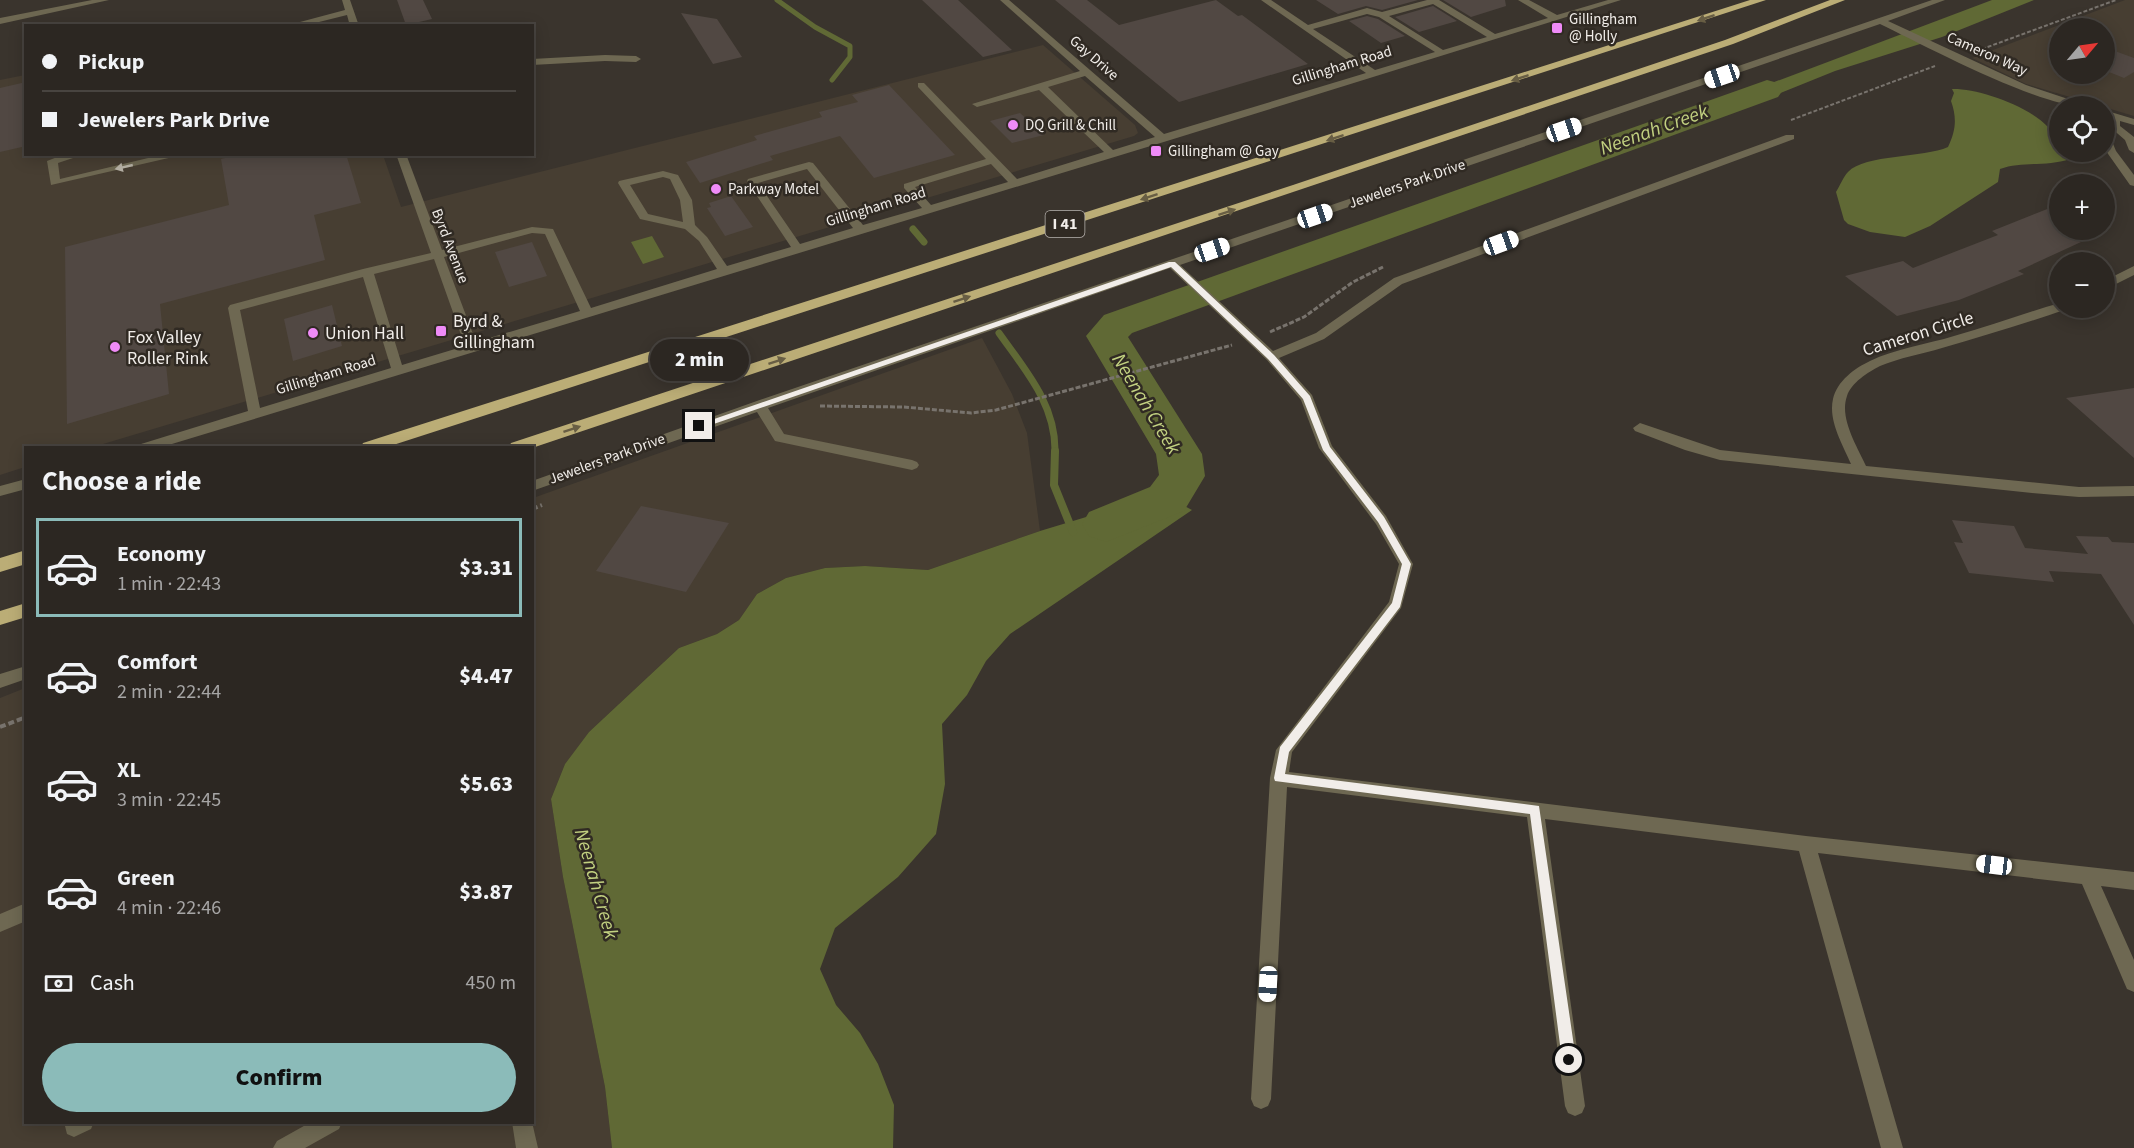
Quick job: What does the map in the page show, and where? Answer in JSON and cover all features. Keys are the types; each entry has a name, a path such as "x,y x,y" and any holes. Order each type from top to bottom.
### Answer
{"highway":[{"name":"I 41","path":"372,446 1761,0"},
{"name":"I 41","path":"520,446 1309,185 1729,42 1840,0"},
{"path":"0,565 24,558"},
{"path":"0,618 24,611"}],"street":[{"path":"0,21 105,0"},
{"path":"346,0 354,24"},
{"name":"Gay Drive","path":"1004,0 1162,139"},
{"path":"1265,0 1374,74"},
{"path":"1382,15 1433,0 1494,38"},
{"path":"1522,0 1555,18"},
{"name":"Gillingham Road","path":"149,446 1617,0"},
{"name":"Jewelers Park Drive","path":"534,485 759,405 1941,0"},
{"path":"1306,28 1367,11 1382,15 1442,53"},
{"path":"311,23 350,12"},
{"name":"Cameron Way","path":"1880,21 2023,87 2052,96"},
{"path":"534,62 605,58 636,59"},
{"path":"977,104 1087,72"},
{"path":"921,85 1015,183"},
{"path":"1041,86 1112,154"},
{"path":"2115,118 2134,107"},
{"path":"2115,119 2134,122"},
{"path":"2115,120 2130,139 2134,150"},
{"path":"1271,357 1320,336 1398,281 1790,137"},
{"path":"72,156 52,161 55,183 172,156"},
{"name":"Byrd Avenue","path":"402,156 472,348"},
{"path":"2115,158 2134,183"},
{"path":"928,208 908,186 993,160"},
{"path":"797,248 753,181 809,165 860,229"},
{"path":"689,226 690,210 685,194 674,177 663,174 623,183 644,217 689,226 704,239 724,271"},
{"path":"255,414 234,308 367,271 532,230 549,231 587,313"},
{"path":"1172,264 1271,357 1307,398 1326,448 1381,520 1406,564 1396,604 1284,750 1279,778 1261,1099"},
{"path":"2115,280 2134,270"},
{"path":"367,271 398,371"},
{"name":"Cameron Circle","path":"1861,470 1839,415 1838,399 1843,386 1857,372 1876,363 2049,311"},
{"path":"759,405 780,438 912,465"},
{"path":"1640,428 1690,447 1720,455 2056,490 2134,491"},
{"path":"0,491 24,485"},
{"path":"0,681 24,673"},
{"path":"1279,778 1806,844 2134,881"},
{"path":"1535,810 1575,1106"},
{"path":"1806,844 1892,1148"},
{"path":"2087,875 2134,982"},
{"path":"0,924 24,913"},
{"path":"284,1148 328,1124"},
{"path":"522,1124 527,1148"}],"path":[{"path":"1958,58 2116,0"},
{"path":"814,406 904,407 971,413 996,410 1202,353"},
{"path":"534,508 543,504"},
{"path":"0,727 24,718"}],"shaded area":[{"path":"2125,0 2134,0 2134,116 2115,110 2115,96 2066,96 2026,84 1972,58 2049,29 2049,84 2115,84 2115,18 2078,18"},
{"path":"1043,45 1135,125 1138,133 96,446 24,446 24,467 0,475 0,80 24,75 24,156 383,156 401,207"},
{"path":"982,338 1012,394 1027,433 1040,531 928,570 865,566 825,568 786,578 757,594 739,620 717,634 679,648 589,732 565,764 551,799 563,877 605,1087 612,1148 0,1148 0,698 24,688 24,1124 534,1124 534,498"}],"water":[{"path":"1992,0 2034,0 1942,37 1835,71 1716,119 1703,115 1708,107"},
{"path":"1952,89 1982,93 2018,106 2034,116 2049,129 2049,162 2056,162 2017,165 2000,169 1998,182 1930,226 1905,237 1870,232 1848,224 1844,220 1836,192 1848,172 1867,162 1948,147 1955,124 1951,101 1954,93"},
{"path":"652,236 664,257 643,264 631,242"},
{"path":"1162,494 1192,510 1010,634 986,661 967,695 942,724 945,784 936,834 898,877 835,928 820,969 836,1005 860,1033 878,1064 894,1105 893,1148 612,1148 605,1087 563,877 551,799 565,764 589,732 679,648 717,634 739,620 757,594 786,578 825,568 865,566 928,570 1040,531"}],"building":[{"path":"397,0 423,0 432,19 406,24"},
{"path":"922,0 958,0 1012,50 983,57"},
{"path":"1055,0 1087,0 1119,25 1216,0 1238,16 1242,15 1308,64 1179,102"},
{"path":"1316,0 1418,0 1382,10 1366,6 1338,14"},
{"path":"1443,0 1505,0 1506,6 1471,17"},
{"path":"1433,6 1457,21 1419,32 1395,17"},
{"path":"681,13 717,19 742,57 713,64"},
{"path":"1367,16 1378,19 1405,36 1381,43 1349,21"},
{"path":"2115,51 2134,58 2134,72 2124,78 2115,74"},
{"path":"24,82 24,146 0,152 0,88"},
{"path":"889,85 955,155 874,178 840,136 770,156 773,160 700,183 686,162 757,140 754,136 822,117 819,112 858,102 852,95"},
{"name":"DQ Grill & Chill","path":"1020,113 1044,135 1012,143 990,121"},
{"path":"233,156 347,156 361,203 314,215 325,260 160,304 169,394 67,424 65,247 229,205 221,159"},
{"path":"731,196 753,227 725,236 707,208 711,207 709,203"},
{"path":"2049,208 2049,240 2081,242 2059,252 2049,252 2049,257 2018,271 2024,274 1959,300 1897,316 1845,276 1903,261 1913,268 1998,235 1992,231"},
{"path":"532,242 547,276 509,287 495,252"},
{"name":"Union Hall","path":"332,305 342,346 293,361 284,319"},
{"path":"2134,388 2134,458 2066,398"},
{"path":"641,506 729,523 686,592 596,571"},
{"path":"1952,520 2014,526 2025,548 2088,554 2076,536 2108,537 2112,542 2134,543 2134,625 2101,574 2049,571 2054,582 1969,573 1954,542 1963,543"}],"waterway":[{"path":"777,0 815,27 850,46 850,57 832,80"},
{"name":"Neenah Creek","path":"1106,524 1167,499 1182,476 1179,454 1107,336 1118,324 1767,90"},
{"path":"913,229 924,242"},
{"path":"999,333 1045,403 1054,435 1055,452"},
{"path":"1055,452 1054,485 1073,532"}],"place":[{"name":"Gillingham @ Holly","path":"1557,28"},
{"name":"DQ Grill & Chill","path":"1013,125"},
{"name":"Gillingham @ Gay","path":"1156,151"},
{"name":"Parkway Motel","path":"716,189"},
{"name":"Byrd & Gillingham","path":"441,331"},
{"name":"Union Hall","path":"313,333"},
{"name":"Fox Valley Roller Rink","path":"115,347"}],"route":[{"path":"699,426 1172,264 1271,357 1307,398 1326,448 1381,520 1406,564 1396,604 1284,750 1279,778 1535,810 1569,1060"}]}
